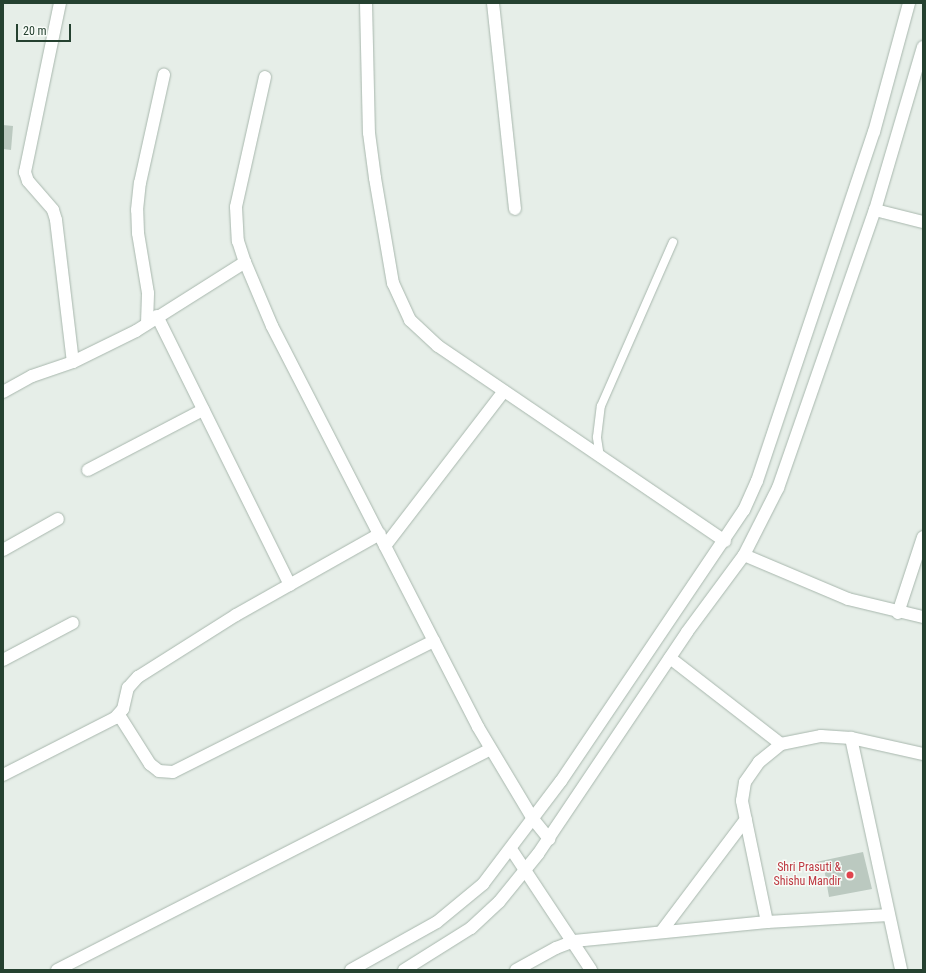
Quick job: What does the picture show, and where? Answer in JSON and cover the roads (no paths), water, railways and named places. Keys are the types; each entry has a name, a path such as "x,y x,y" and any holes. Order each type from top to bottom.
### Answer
{"street":[{"path":"60,3 25,172 28,181 55,215 73,362"},
{"path":"366,3 369,133 393,283 404,311 422,334 600,458 725,541"},
{"path":"493,3 515,209"},
{"path":"351,970 405,941 459,905 483,884 533,819 725,541 744,510 765,458 874,132 909,3"},
{"path":"404,970 471,928 499,902 548,839 670,658 744,555 778,488 875,210 923,46"},
{"path":"147,323 148,293 138,233 137,210 140,183 164,75"},
{"path":"265,77 236,207 238,241 245,262 272,326 490,749 533,819 548,839"},
{"path":"875,210 923,222"},
{"path":"3,392 32,376 73,362 147,323 245,262"},
{"path":"157,316 290,585"},
{"path":"385,546 504,391"},
{"path":"88,470 203,410"},
{"path":"3,550 58,519"},
{"path":"3,775 119,715 128,688 138,676 290,585 380,534"},
{"path":"898,613 923,537"},
{"path":"744,555 848,599 898,613 923,617"},
{"path":"3,660 73,623"},
{"path":"119,715 150,764 159,771 173,772 434,641"},
{"path":"670,658 781,744"},
{"path":"767,922 742,800 745,782 758,762 781,744 821,736 851,738 923,754"},
{"path":"851,738 901,970"},
{"path":"57,970 490,749"},
{"path":"661,932 746,819"},
{"path":"511,849 574,941 591,970"},
{"path":"516,970 556,948 574,941 767,922 889,916"}],"lane":[{"path":"600,458 597,438 601,406 673,242"}],"place":[{"name":"Shri Prasuti & Shishu Mandir","path":"850,875"}]}
